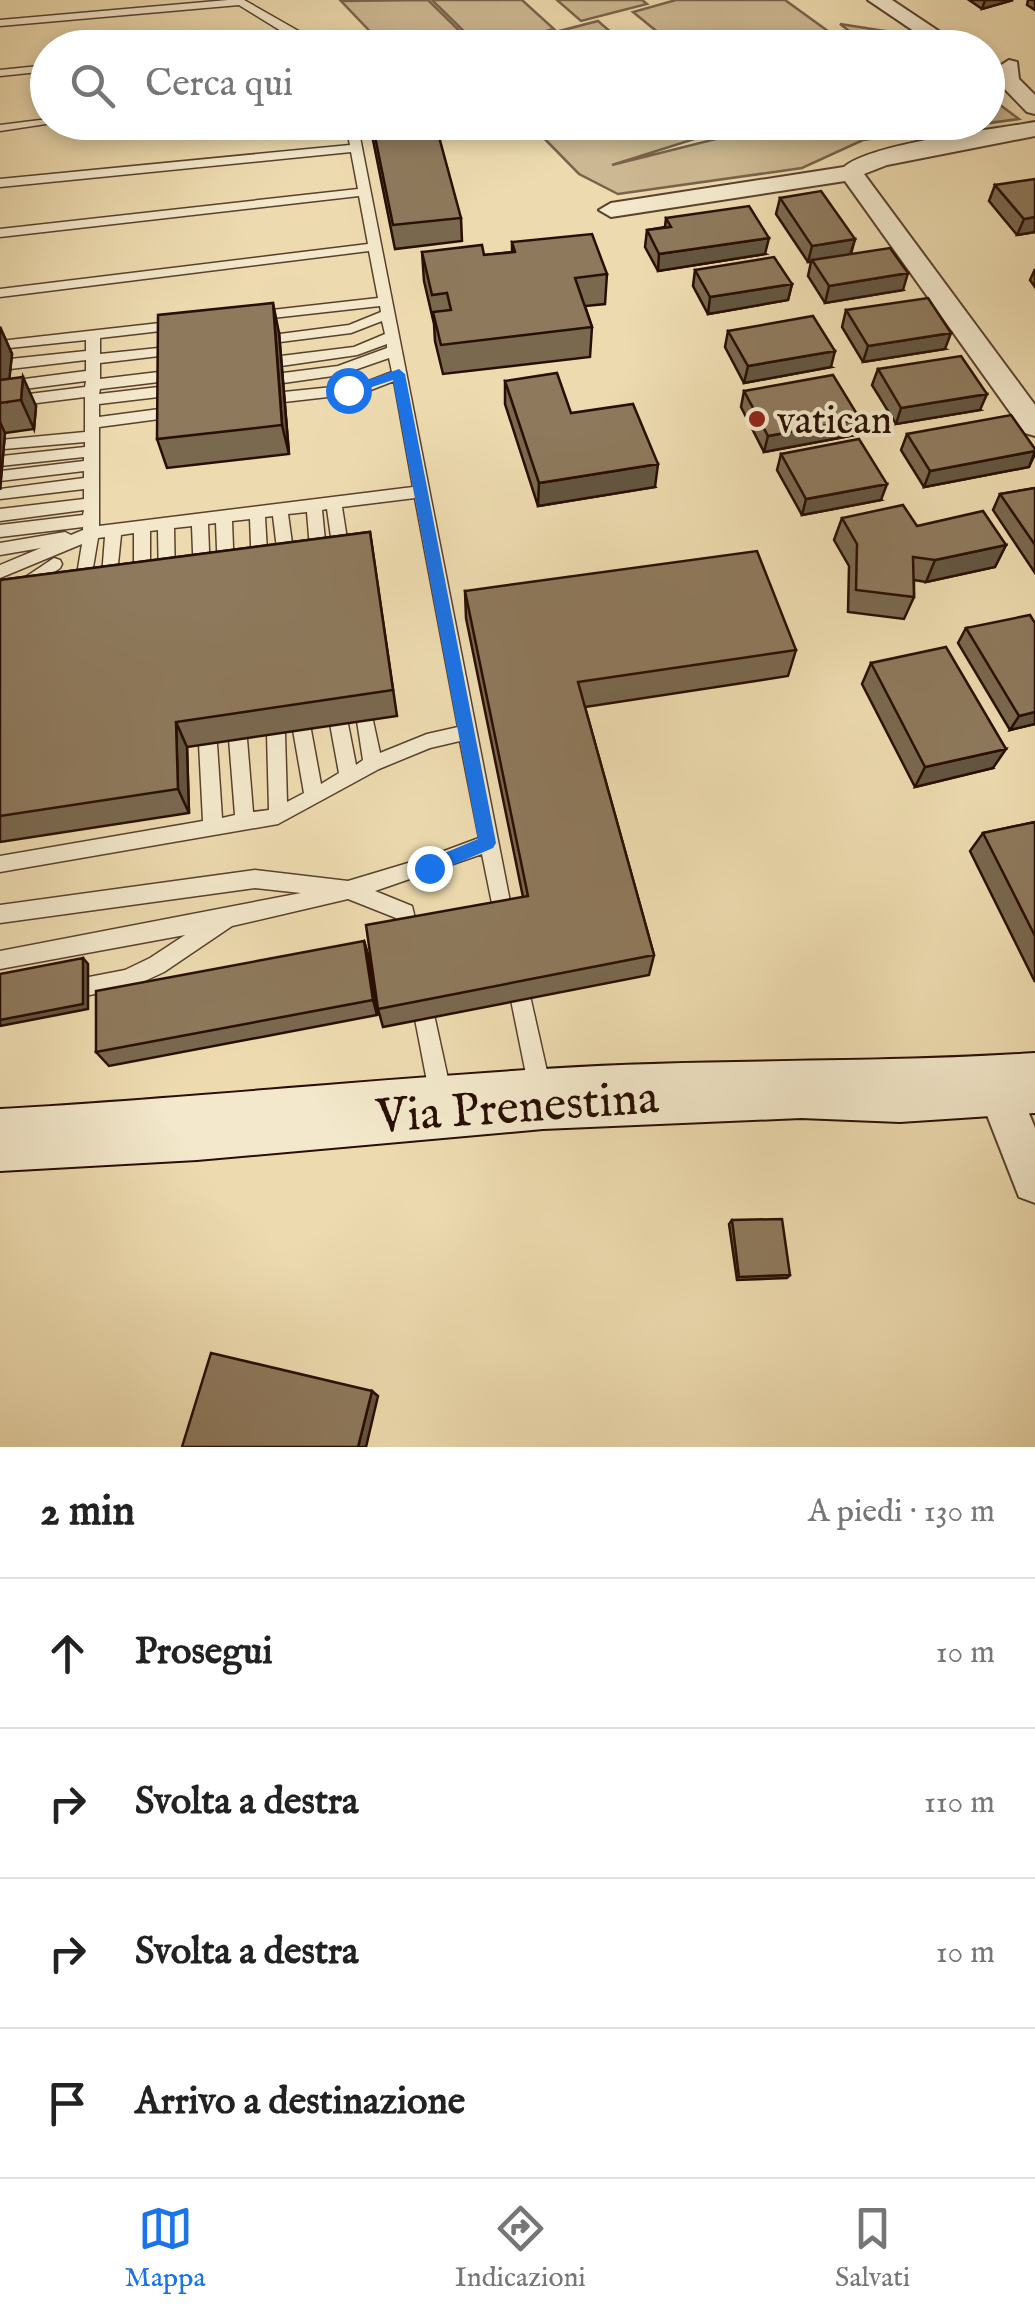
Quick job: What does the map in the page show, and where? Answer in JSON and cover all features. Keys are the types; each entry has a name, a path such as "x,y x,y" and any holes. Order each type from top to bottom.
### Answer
{"street":[{"path":"878,0 926,30"},
{"path":"1009,66 1008,81 1035,107"},
{"path":"1005,135 1035,129"},
{"path":"611,210 851,173 862,164 885,158 978,140"},
{"path":"851,173 1035,426"},
{"path":"1016,1085 1035,1181"},
{"name":"Via Prenestina","path":"0,1140 444,1110 542,1099 801,1088 900,1092 1016,1085"}],"lane":[{"path":"0,24 239,1 285,30"},
{"path":"0,73 30,70"},
{"path":"0,128 30,125"},
{"path":"353,140 504,922"},
{"path":"0,183 355,148"},
{"path":"0,232 364,192"},
{"path":"0,293 374,248"},
{"path":"229,319 386,308"},
{"path":"280,338 351,329 386,308"},
{"path":"0,346 190,324"},
{"path":"82,598 91,519 93,335"},
{"path":"281,361 393,343"},
{"path":"283,378 360,365 393,343"},
{"path":"8,393 92,377 168,351"},
{"path":"10,364 92,377 167,383"},
{"path":"284,397 363,388 399,374"},
{"path":"2,469 92,444 167,413"},
{"path":"4,444 92,444"},
{"path":"0,494 91,483"},
{"path":"0,515 91,519 113,531 421,492"},
{"path":"334,503 342,564"},
{"path":"314,506 320,567"},
{"path":"280,510 287,571"},
{"path":"257,513 260,574"},
{"path":"224,517 226,579"},
{"path":"0,531 91,519"},
{"path":"0,549 91,519"},
{"path":"16,607 22,583 54,564 91,519"},
{"path":"0,572 91,519"},
{"path":"200,520 203,582"},
{"path":"166,524 168,587"},
{"path":"142,527 142,590"},
{"path":"109,595 113,531"},
{"path":"46,590 54,564"},
{"path":"366,720 373,764"},
{"path":"339,724 348,777"},
{"path":"302,730 314,796"},
{"path":"0,864 278,816 373,764 427,740 466,732"},
{"path":"276,734 278,816"},
{"path":"238,740 245,822"},
{"path":"208,744 212,827"},
{"path":"0,960 349,890 429,868 487,843"},
{"path":"0,914 255,879 349,890 405,912 410,939"},
{"path":"36,994 127,979 157,965 234,914"},
{"path":"521,1000 542,1099"},
{"path":"425,1019 444,1110"}],"shaded area":[{"path":"428,0 459,30 369,30 341,1"},
{"path":"432,0 522,0 554,29 550,30 463,30"},
{"path":"557,0 642,0 647,4 581,21"},
{"path":"676,0 785,0 826,30 655,30 633,12"},
{"path":"598,21 608,30 563,30"},
{"path":"840,24 878,30 848,30"},
{"path":"1005,109 1019,119 1005,121"},
{"path":"546,140 691,140 612,165 712,140 863,140 802,168 618,194 579,174"}],"building":[{"path":"376,140 440,140 461,218 393,225"},
{"path":"1035,179 1035,217 1024,219 995,185"},
{"path":"821,191 855,239 812,246 780,198"},
{"path":"749,206 769,238 659,254 647,230 671,227 666,218"},
{"path":"592,234 607,274 575,278 592,327 441,345 433,312 451,310 447,293 432,295 422,252 482,245 484,255 515,252 512,242"},
{"path":"890,248 908,273 829,286 812,260"},
{"path":"774,257 792,284 710,297 695,270"},
{"path":"928,298 951,333 868,346 846,310"},
{"path":"273,303 282,425 157,439 158,315"},
{"path":"813,316 835,351 748,366 728,331"},
{"path":"961,356 987,394 901,408 878,369"},
{"path":"557,373 571,413 633,404 658,464 539,483 505,381"},
{"path":"833,375 860,419 768,436 744,391"},
{"path":"23,377 21,400 0,403 0,380"},
{"path":"1011,415 1035,451 930,471 907,434"},
{"path":"859,439 887,484 806,499 781,454"},
{"path":"1035,488 1035,545 1000,494"},
{"path":"903,505 917,526 983,511 1006,545 935,560 913,557 914,597 856,590 857,544 842,518"},
{"path":"370,532 393,690 176,722 178,789 0,816 0,580"},
{"path":"757,551 796,650 578,682 654,955 378,1009 366,925 528,896 465,591"},
{"path":"1030,615 1035,623 1035,712 1019,716 966,628"},
{"path":"946,647 1006,749 925,767 871,663"},
{"path":"1035,822 1035,936 983,833"},
{"path":"364,941 373,1000 96,1052 96,991"},
{"path":"83,958 83,1004 0,1020 0,974"},
{"path":"782,1219 790,1275 739,1277 732,1220"},
{"path":"211,1353 372,1391 358,1447 182,1447"}],"place":[{"name":"vatican","path":"757,419"}],"route":[{"path":"348,390 399,374 487,843 429,868"}]}
